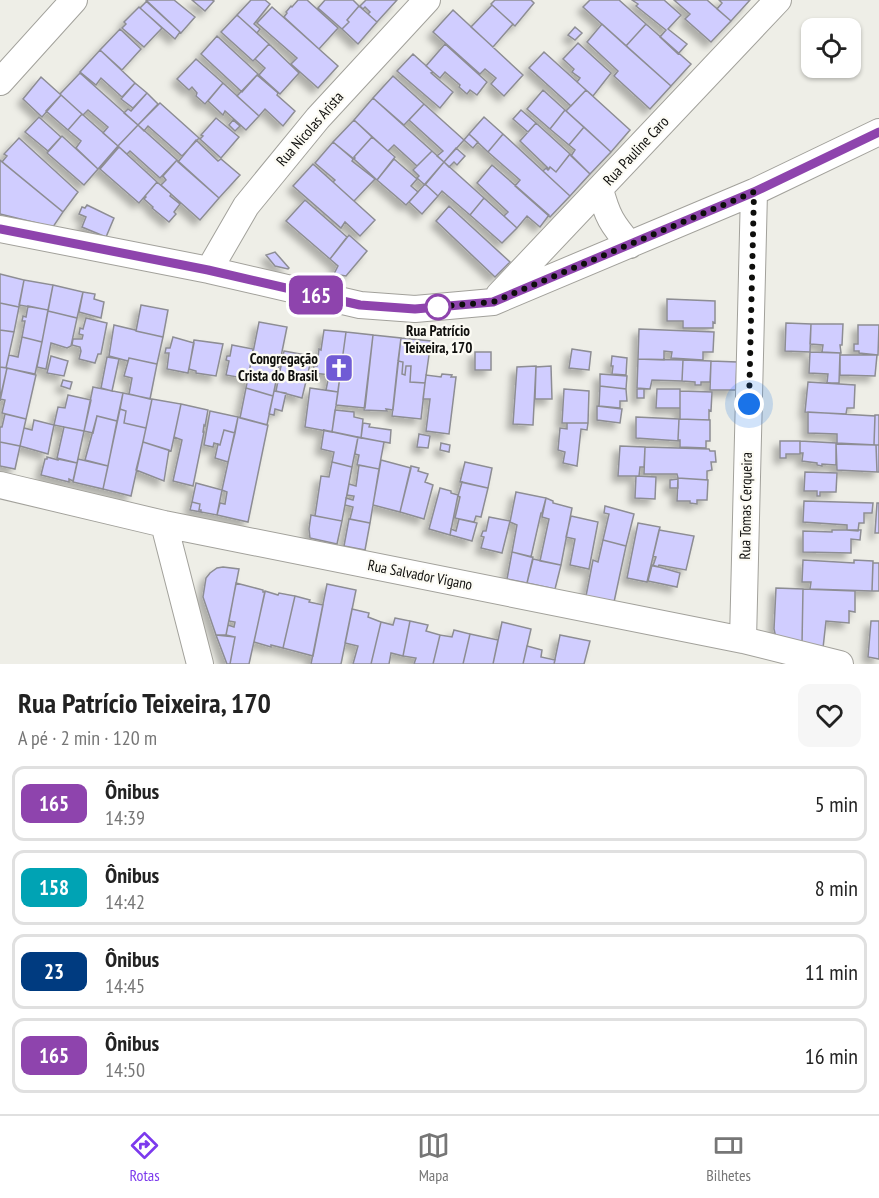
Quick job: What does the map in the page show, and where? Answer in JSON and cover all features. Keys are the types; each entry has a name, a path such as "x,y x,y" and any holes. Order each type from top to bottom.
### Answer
{"street":[{"path":"0,82 74,0"},
{"name":"Rua Nicolas Arista","path":"208,270 246,206 318,118 428,0"},
{"name":"Rua Pauline Caro","path":"493,302 778,0"},
{"path":"0,229 208,270 360,305 415,309 493,302 754,192 879,132"},
{"path":"600,189 606,212 630,245"},
{"name":"Rua Tomas Cerqueira","path":"743,640 754,192"},
{"name":"Rua Salvador Vigano","path":"0,485 164,524 743,640 840,664"},
{"path":"164,524 200,664"}],"building":[{"path":"147,0 174,0 195,17 181,33"},
{"path":"192,0 212,0 214,1 205,11"},
{"path":"251,0 265,0 270,4 254,24 260,29 257,33 237,15"},
{"path":"298,0 307,0 338,28 319,49 284,17"},
{"path":"325,0 353,0 359,6 342,29 318,8"},
{"path":"366,0 397,0 377,22 368,14 370,12 365,7 363,9 360,6"},
{"path":"495,0 531,0 534,3 515,26 491,4"},
{"path":"590,0 619,0 646,24 626,46 583,7"},
{"path":"632,0 664,0 681,15 668,29 687,44 678,54 660,37 666,30 636,6 638,4"},
{"path":"674,0 707,0 731,21 711,42 685,19 690,14"},
{"path":"719,0 750,0 731,21 717,9 722,3"},
{"path":"147,1 180,32 175,39 140,8"},
{"path":"492,5 513,24 493,47 471,27"},
{"path":"359,6 377,22 358,44 342,29"},
{"path":"139,7 162,28 144,47 122,28 126,24 124,22"},
{"path":"272,7 338,66 318,88 291,64 297,58 257,23"},
{"path":"453,10 523,75 504,96 491,84 496,78 485,69 480,74 433,32"},
{"path":"237,15 269,44 253,61 221,32"},
{"path":"602,24 671,86 650,109 614,76 618,71 587,42"},
{"path":"646,24 691,64 671,86 626,46"},
{"path":"575,27 582,33 575,40 568,35"},
{"path":"120,29 141,49 122,70 100,50"},
{"path":"217,36 258,74 242,92 201,54"},
{"path":"578,43 611,73 593,96 577,82 580,78 572,72 574,69 563,59"},
{"path":"269,44 299,73 280,94 259,75 265,68 255,59"},
{"path":"445,44 487,82 477,95 470,90 467,94 445,72 440,78 426,66"},
{"path":"100,50 135,83 122,97 101,78 96,85 80,72"},
{"path":"544,52 586,90 571,106 529,68"},
{"path":"413,54 453,92 440,108 397,71"},
{"path":"196,59 223,83 205,104 196,96 197,93 192,87 189,90 177,79"},
{"path":"80,73 138,125 118,146 103,133 108,127 88,110 83,115 60,94"},
{"path":"257,75 295,111 283,126 265,109 259,116 237,96"},
{"path":"393,76 424,104 404,125 373,98"},
{"path":"41,77 61,95 42,117 23,99"},
{"path":"135,83 147,93 133,108 121,99"},
{"path":"223,83 259,116 246,130 225,111 223,115 208,101"},
{"path":"543,90 565,110 550,129 527,109"},
{"path":"586,90 630,130 611,152 566,111"},
{"path":"147,93 158,104 138,125 124,113 128,109 131,111"},
{"path":"61,95 82,114 68,130 46,111"},
{"path":"373,98 432,151 417,166 394,145 388,151 354,120"},
{"path":"160,103 199,138 182,156 148,126 144,131 138,125"},
{"path":"424,104 464,140 444,162 437,156 443,151 409,120"},
{"path":"521,110 536,123 528,132 513,119"},
{"path":"565,110 584,127 569,145 550,129"},
{"path":"82,114 118,146 98,169 76,148 81,141 68,130"},
{"path":"39,117 61,137 48,151 25,132"},
{"path":"484,117 503,134 488,152 469,134"},
{"path":"216,118 239,137 221,158 200,139"},
{"path":"233,120 240,126 235,131 229,125"},
{"path":"354,120 372,137 354,159 333,142"},
{"path":"536,123 570,154 556,172 550,167 549,169 520,141"},
{"path":"138,125 177,160 160,178 130,151 127,154 118,146"},
{"path":"584,127 611,152 590,174 571,156 575,150 569,145"},
{"path":"469,134 478,142 473,148 464,140"},
{"path":"503,134 570,196 550,217 515,186 520,180 488,152"},
{"path":"62,136 98,169 84,185 47,153"},
{"path":"372,137 395,157 377,180 354,159"},
{"path":"19,138 78,192 63,212 2,162 7,156 4,154"},
{"path":"196,140 218,161 221,159 240,175 219,198 178,162"},
{"path":"333,142 375,179 354,201 315,163"},
{"path":"119,147 157,182 139,203 100,169"},
{"path":"456,148 465,156 457,165 454,162 449,167 444,162"},
{"path":"432,151 444,162 425,185 417,178 419,176 413,170"},
{"path":"570,154 590,174 570,196 543,171 550,167 556,172"},
{"path":"394,159 417,179 411,186 418,192 406,205 377,180"},
{"path":"0,160 63,212 53,227 0,214"},
{"path":"177,160 219,198 200,220 161,185 166,180 163,176"},
{"path":"444,162 484,198 470,215 442,191 438,196 425,184"},
{"path":"313,164 375,220 360,236 345,222 341,228 293,186"},
{"path":"492,165 549,215 540,227 527,216 517,228 504,216 508,212 477,183"},
{"path":"157,182 180,204 174,212 176,214 169,222 144,199"},
{"path":"425,184 438,196 422,214 409,202"},
{"path":"484,198 517,228 502,243 470,215"},
{"path":"305,200 347,237 330,259 286,221"},
{"path":"87,205 114,218 106,237 82,227 86,217 79,214 82,207 85,208"},
{"path":"449,206 510,262 495,277 436,221"},
{"path":"349,235 367,251 346,276 334,274 338,266 330,259"},
{"path":"275,252 288,269 275,266 266,255"},
{"path":"0,274 24,280 19,307 0,303"},
{"path":"24,280 53,285 48,310 19,305"},
{"path":"53,285 83,292 77,318 48,311"},
{"path":"83,292 95,294 94,299 104,302 101,318 79,312"},
{"path":"667,299 715,301 713,328 683,328 683,321 667,321"},
{"path":"0,303 19,307 14,332 0,330"},
{"path":"141,305 168,310 163,337 136,331"},
{"path":"28,306 48,310 42,342 22,337 25,321 22,321 23,316 26,317"},
{"path":"48,311 77,318 71,346 67,348 51,343 46,369 37,367"},
{"path":"86,318 107,323 101,354 98,354 95,363 79,359 80,347 72,345 73,339 82,339 83,335 79,334 80,328 83,329"},
{"path":"259,322 287,327 273,396 246,388"},
{"path":"786,323 811,324 810,352 785,351"},
{"path":"811,324 843,324 841,353 822,352 823,345 810,344"},
{"path":"114,325 163,337 157,364 129,358 128,361 109,356"},
{"path":"858,325 879,325 878,355 854,351 854,344 858,344"},
{"path":"639,329 714,332 713,352 703,352 703,360 671,358 672,352 664,351 664,360 638,359"},
{"path":"0,330 14,332 6,368 0,367"},
{"path":"324,330 346,332 340,376 313,373 314,366 317,366"},
{"path":"346,332 373,335 365,408 336,405"},
{"path":"373,335 401,338 393,410 364,410"},
{"path":"22,337 42,342 35,374 6,368 9,355 18,357"},
{"path":"173,337 194,343 188,373 167,369 169,353 165,353 166,348 170,348"},
{"path":"401,338 431,341 425,383 410,382 411,366 406,366 405,375 402,374 403,362 398,361"},
{"path":"194,340 223,344 216,376 196,373 189,369"},
{"path":"232,345 253,349 248,379 226,375 229,361 226,360 227,356 230,356"},
{"path":"572,349 591,352 589,370 569,368"},
{"path":"284,351 312,356 302,398 276,391"},
{"path":"475,352 491,352 491,370 475,370"},
{"path":"810,352 840,353 839,383 827,383 828,374 809,373"},
{"path":"840,355 877,355 875,376 840,375"},
{"path":"51,356 68,361 64,376 47,373"},
{"path":"612,356 627,358 626,375 612,374"},
{"path":"107,357 119,359 112,391 101,388"},
{"path":"129,358 157,364 150,399 129,394 132,378 124,376"},
{"path":"638,359 683,360 682,381 652,380 650,389 637,388"},
{"path":"683,360 711,361 710,382 695,385 695,382 682,381"},
{"path":"398,361 403,362 402,374 405,375 406,366 411,366 410,382 425,383 421,419 392,416"},
{"path":"711,361 737,362 736,390 710,390"},
{"path":"536,366 533,425 513,424 517,367"},
{"path":"551,366 552,399 535,399 536,367"},
{"path":"0,367 7,368 0,401"},
{"path":"7,368 36,375 26,419 2,413 5,400 0,399"},
{"path":"442,374 456,377 449,434 426,431 430,399 423,399 426,375 441,377"},
{"path":"600,374 627,376 626,389 600,386"},
{"path":"329,375 340,376 338,392 326,390"},
{"path":"63,380 72,382 70,389 61,386"},
{"path":"808,382 855,385 854,408 847,408 846,414 805,412"},
{"path":"600,386 626,389 627,401 620,401 620,408 599,406"},
{"path":"93,387 123,393 117,421 97,416 93,433 84,431"},
{"path":"246,388 273,396 267,425 240,418"},
{"path":"310,388 338,392 332,432 305,427"},
{"path":"564,389 589,391 588,423 562,423"},
{"path":"637,389 644,389 644,398 637,398"},
{"path":"657,389 680,389 680,408 656,408"},
{"path":"274,391 286,393 282,411 275,409 274,415 269,414"},
{"path":"680,391 712,392 709,420 680,419"},
{"path":"123,393 152,399 146,428 124,423 126,411 120,409"},
{"path":"68,395 91,400 84,431 54,425 58,407 65,408"},
{"path":"152,399 181,404 171,451 143,442"},
{"path":"181,404 208,410 193,486 173,481 182,440 174,437"},
{"path":"597,406 622,409 620,423 597,420"},
{"path":"120,409 126,411 124,423 146,428 131,496 103,489"},
{"path":"335,410 354,412 354,417 363,419 361,438 332,432"},
{"path":"210,411 238,417 235,433 224,430 220,445 214,443 213,447 204,445"},
{"path":"808,412 875,416 874,445 837,444 837,434 808,433"},
{"path":"5,414 26,419 20,446 0,442 0,427 2,427"},
{"path":"875,415 879,415 879,445 874,445"},
{"path":"97,416 117,421 108,466 85,460"},
{"path":"238,417 268,425 248,522 217,515 220,503 225,504 227,492 222,490"},
{"path":"636,417 679,419 678,440 680,441 636,438"},
{"path":"679,419 710,420 710,441 706,441 706,448 680,447"},
{"path":"34,420 54,425 48,454 20,446 24,428 32,430"},
{"path":"363,423 370,424 369,427 391,430 390,443 361,438"},
{"path":"567,423 588,423 587,430 581,429 577,466 563,463 565,452 558,450 560,428 567,429"},
{"path":"64,427 84,431 77,463 57,458"},
{"path":"224,430 235,433 228,462 215,458"},
{"path":"324,430 358,437 352,467 332,462 334,452 321,449"},
{"path":"419,434 430,436 428,448 417,447"},
{"path":"358,437 384,442 379,469 357,465 359,455 355,454"},
{"path":"780,441 800,441 800,454 786,454 786,458 780,458"},
{"path":"800,441 836,443 836,465 822,464 822,466 802,461"},
{"path":"0,442 20,446 15,469 0,466"},
{"path":"143,442 169,450 164,481 136,470"},
{"path":"441,443 450,445 449,452 440,450"},
{"path":"836,443 876,445 877,472 837,470"},
{"path":"876,445 879,445 879,472 877,472"},
{"path":"620,446 645,447 644,467 640,467 639,476 618,476"},
{"path":"645,447 709,449 715,451 716,462 711,462 712,470 707,471 707,480 678,478 677,474 644,474"},
{"path":"47,457 77,463 73,481 41,475"},
{"path":"78,459 108,466 103,489 73,482"},
{"path":"381,460 411,468 400,512 373,505"},
{"path":"332,462 352,467 342,521 315,516 321,476 329,477"},
{"path":"465,462 492,468 488,488 460,482"},
{"path":"359,465 379,469 370,523 350,519 353,507 345,505 346,498 353,500 354,496 347,495 349,484 356,486"},
{"path":"411,466 428,474 425,482 433,485 424,519 400,512"},
{"path":"805,472 837,473 836,492 820,492 820,496 817,496 817,491 804,491"},
{"path":"636,476 656,477 655,499 635,498"},
{"path":"678,478 708,480 707,500 697,500 697,504 690,503 690,501 677,501"},
{"path":"678,479 678,488 670,488 670,480"},
{"path":"462,482 488,488 481,517 476,516 474,522 455,518"},
{"path":"196,483 222,490 217,515 201,512 200,504 192,502"},
{"path":"440,488 458,495 450,535 429,529"},
{"path":"516,492 546,498 531,557 512,552 517,525 510,522"},
{"path":"546,498 553,503 572,508 561,565 540,561 549,519 542,517"},
{"path":"804,501 873,503 872,513 864,513 864,523 859,523 858,531 847,530 847,525 803,522"},
{"path":"192,502 200,504 201,512 190,510"},
{"path":"877,503 879,503 879,533 875,533"},
{"path":"605,506 634,514 626,546 603,540 609,514 604,513"},
{"path":"311,515 342,521 337,544 310,538"},
{"path":"571,516 598,522 589,569 570,565 575,539 566,537"},
{"path":"489,517 510,521 502,553 481,548 484,537 481,536 483,531 486,531"},
{"path":"349,519 370,523 365,550 344,546"},
{"path":"459,519 477,523 472,541 450,535 451,529 456,531"},
{"path":"638,523 660,527 647,582 627,578"},
{"path":"659,530 694,536 686,570 653,566"},
{"path":"832,530 861,530 860,540 851,539 851,553 803,552 803,531 832,532"},
{"path":"603,540 626,546 614,602 586,596 593,560 598,562"},
{"path":"512,552 533,557 527,583 507,579"},
{"path":"533,559 561,565 555,589 527,583"},
{"path":"803,560 854,563 854,560 873,561 872,591 810,589 811,582 802,582"},
{"path":"873,563 879,563 879,591 872,591"},
{"path":"652,565 680,573 677,587 648,581"},
{"path":"217,568 239,569 226,635 216,635 203,597 206,578"},
{"path":"236,583 265,592 249,664 230,664 235,637 226,635 228,625 234,627 235,622 229,621"},
{"path":"327,584 356,590 341,664 311,664"},
{"path":"776,588 803,589 802,644 776,638 774,629"},
{"path":"803,589 855,591 855,612 849,611 849,623 826,621 823,648 802,644"},
{"path":"265,591 278,595 279,593 295,596 283,648 254,642"},
{"path":"295,596 323,605 313,656 283,648"},
{"path":"352,609 369,613 368,617 381,622 371,664 353,664 358,646 345,643"},
{"path":"395,618 410,621 403,656 391,653 389,664 371,664 381,622 393,625"},
{"path":"410,621 428,625 426,631 440,635 433,664 414,664 416,658 403,656"},
{"path":"871,621 879,621 879,659 868,657"},
{"path":"502,622 531,629 523,664 493,664"},
{"path":"454,630 470,634 463,664 433,664 440,635 452,637"},
{"path":"470,634 498,640 493,664 463,664"},
{"path":"216,635 235,637 230,664 227,664"},
{"path":"560,635 590,641 584,664 554,664"},
{"path":"527,646 542,650 541,657 555,660 554,664 523,664"}],"bus line":[{"name":"165","path":"0,229 208,270 360,305 415,309 493,302 754,192 879,132"}],"place":[{"name":"Rua Patrício Teixeira, 170","path":"438,307"},
{"name":"Congregação Crista do Brasil","path":"339,368"}],"route":[{"path":"438,307 434,307 493,302 754,192 749,404"}]}
